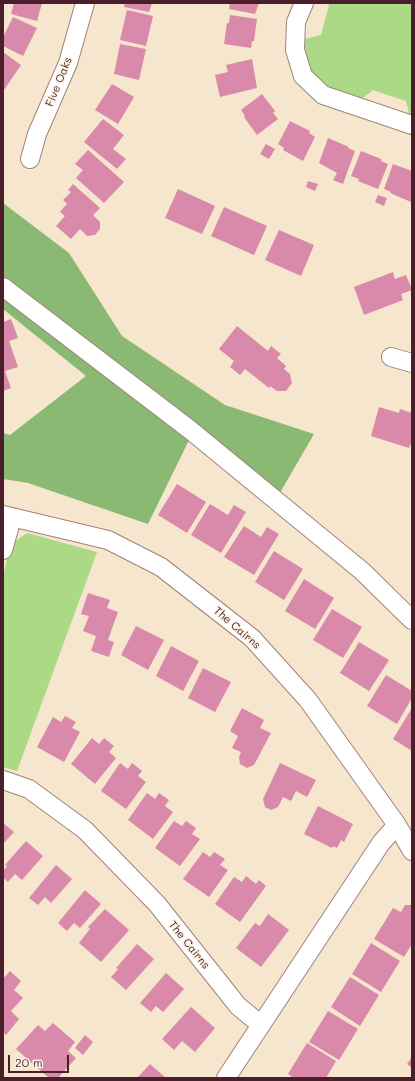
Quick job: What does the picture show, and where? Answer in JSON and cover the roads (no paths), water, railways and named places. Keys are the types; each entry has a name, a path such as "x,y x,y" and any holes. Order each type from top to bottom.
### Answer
{"street":[{"name":"Five Oaks","path":"30,159 37,134 68,63 85,3"},
{"path":"304,3 296,22 295,50 303,76 323,95 412,126"},
{"path":"3,287 189,429 362,571 412,620"},
{"path":"391,357 412,363"},
{"name":"The Cairns","path":"3,550 8,516 108,540 161,567 252,638 308,700 397,825 412,851"},
{"name":"The Cairns","path":"3,780 28,789 85,830 157,904 238,1006 261,1025"},
{"path":"226,1078 381,843 397,825"}]}
